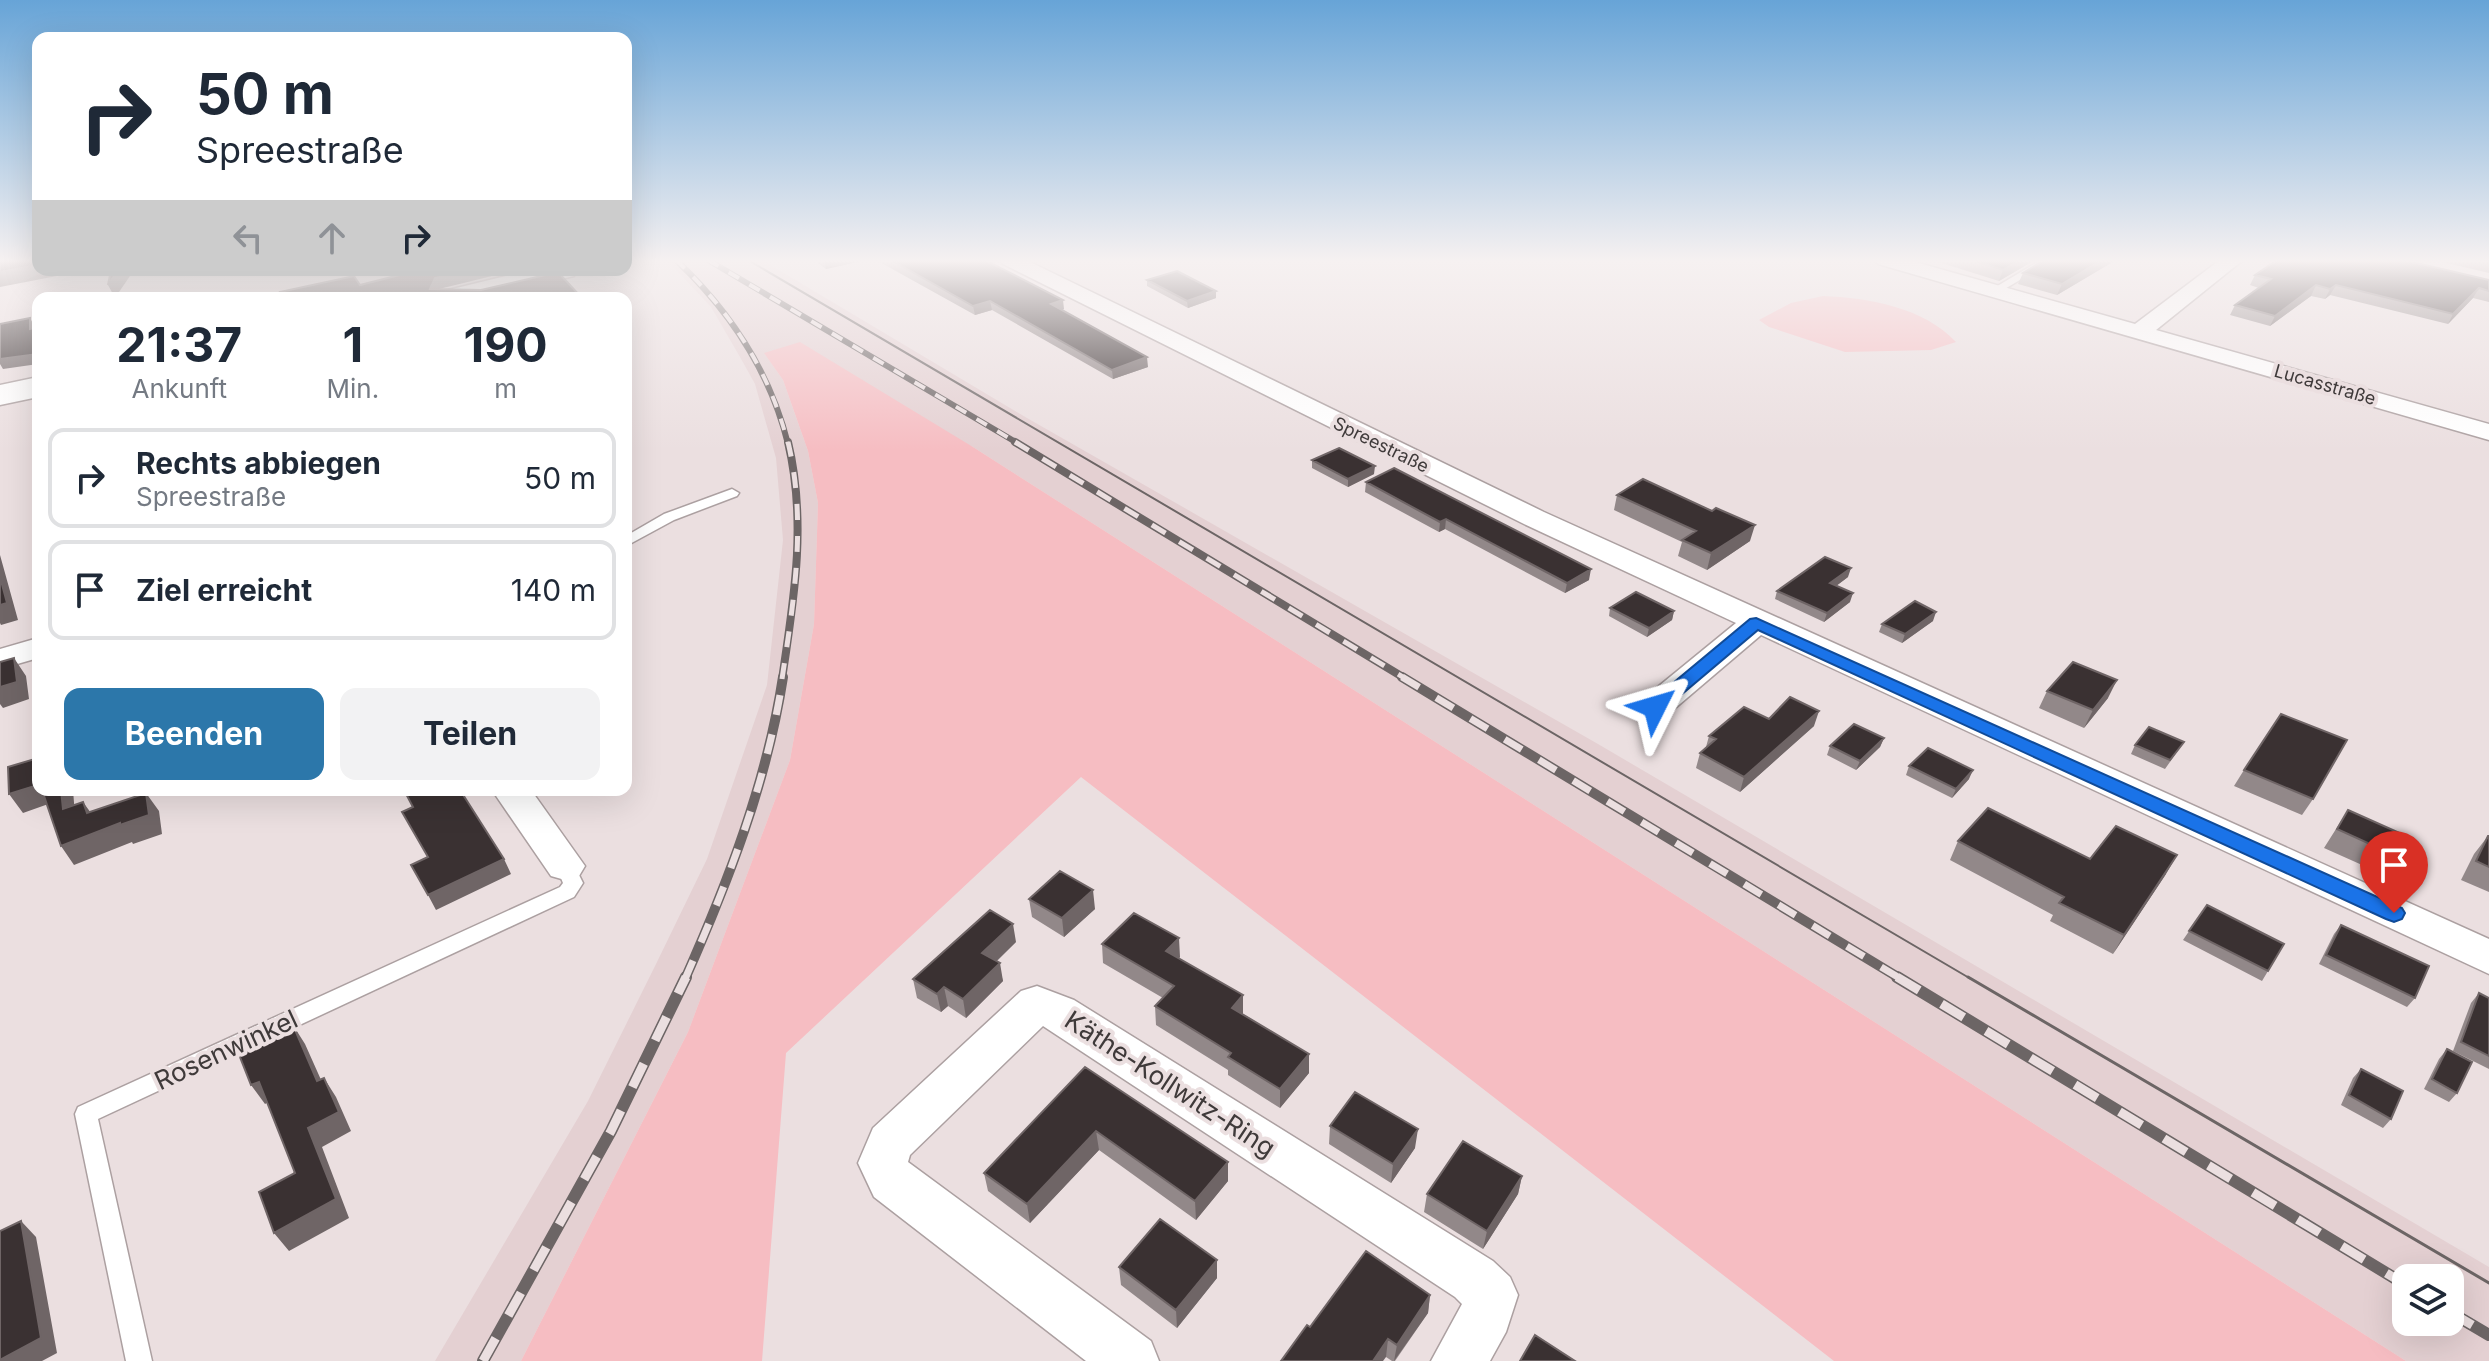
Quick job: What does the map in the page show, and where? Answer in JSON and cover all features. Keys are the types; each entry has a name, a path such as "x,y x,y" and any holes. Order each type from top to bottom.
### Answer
{"main road":[{"path":"0,395 32,388"}],"street":[{"name":"Spreestraße","path":"1138,324 1436,472 1756,623 2489,957"},
{"name":"Lucasstraße","path":"2109,324 2489,432"},
{"path":"2139,332 2150,324"},
{"path":"1655,707 1756,623"},
{"path":"0,659 32,650"},
{"path":"515,796 565,866"},
{"name":"Käthe-Kollwitz-Ring","path":"1131,1361 892,1181 883,1163 890,1143 1037,1004 1049,1007 1474,1279 1491,1295 1487,1313 1459,1361"}],"lane":[{"path":"632,539 669,517 732,493"},
{"name":"Rosenwinkel","path":"133,1358 86,1114 567,892 573,883 565,866"}],"shaded area":[{"path":"720,324 869,324 1027,418 1598,744 2489,1267 2489,1361 2406,1361 973,447 765,354 783,380 808,451 818,503 814,624 790,760 688,1032 521,1361 435,1361 588,1101 707,859 767,685 783,540 776,458 755,384"},
{"path":"1764,324 1933,324 1956,342 1931,350 1845,352"},
{"path":"800,342 973,447 2406,1361 1834,1361 1081,777 786,1053 762,1361 521,1361 688,1032 790,760 814,624 818,503 808,451 783,380 764,353"}],"building":[{"path":"0,324 30,324 32,355 0,359"},
{"path":"1030,324 1086,324 1147,357 1112,370"},
{"path":"1339,448 1375,466 1348,479 1312,460"},
{"path":"1394,468 1591,569 1567,583 1446,519 1440,522 1366,482"},
{"path":"1643,479 1712,511 1716,508 1755,525 1711,553 1682,540 1696,531 1617,495"},
{"path":"1825,557 1851,568 1830,583 1853,593 1827,613 1777,591"},
{"path":"0,577 7,603 0,605"},
{"path":"1636,592 1674,611 1649,628 1610,608"},
{"path":"1915,601 1936,612 1905,634 1882,624"},
{"path":"14,658 17,682 0,687 0,662"},
{"path":"2073,662 2117,680 2093,710 2047,691"},
{"path":"1790,697 1819,711 1744,777 1700,753 1716,739 1709,736 1744,707 1769,719"},
{"path":"2281,714 2347,740 2313,799 2244,770"},
{"path":"1854,724 1884,738 1860,761 1830,746"},
{"path":"2149,727 2184,742 2170,760 2135,745"},
{"path":"1928,748 1973,770 1956,789 1909,766"},
{"path":"32,760 32,787 9,794 8,767"},
{"path":"44,796 62,796 63,809 83,802 87,813 137,796 146,796 149,815 61,846"},
{"path":"407,796 464,796 504,859 428,895 411,865 428,857 402,812 413,807"},
{"path":"1988,808 2090,859 2116,826 2177,855 2124,935 2059,903 2064,897 1958,841"},
{"path":"2348,810 2404,835 2394,855 2337,829"},
{"path":"2489,836 2489,867 2476,861"},
{"path":"1060,871 1093,890 1062,918 1029,899"},
{"path":"2207,905 2284,944 2268,971 2189,931"},
{"path":"990,910 1013,924 982,953 1000,963 963,999 944,987 937,994 913,979"},
{"path":"1134,913 1179,938 1166,951 1243,995 1232,1008 1309,1054 1280,1089 1228,1057 1231,1053 1155,1006 1174,986 1102,944"},
{"path":"2341,925 2429,966 2415,998 2326,955"},
{"path":"2479,993 2489,998 2489,1056 2461,1042"},
{"path":"293,1025 317,1081 324,1078 339,1112 308,1128 336,1199 274,1233 259,1192 295,1173 259,1082 251,1085 238,1052"},
{"path":"2447,1049 2472,1062 2457,1093 2432,1079"},
{"path":"1085,1067 1228,1162 1195,1201 1096,1131 1027,1204 984,1173"},
{"path":"2361,1069 2403,1091 2391,1119 2349,1095"},
{"path":"1355,1092 1418,1129 1393,1164 1330,1126"},
{"path":"1463,1141 1522,1176 1487,1231 1427,1194"},
{"path":"1160,1219 1217,1260 1176,1310 1119,1267"},
{"path":"21,1221 41,1338 0,1360 0,1231"},
{"path":"1366,1251 1430,1295 1397,1345 1388,1339 1373,1361 1281,1361 1307,1325 1310,1327"},
{"path":"1535,1335 1575,1361 1520,1361"}],"tram line":[{"path":"856,324 1971,979"},
{"path":"1968,977 2489,1283"}],"railway":[{"path":"732,324 759,367 788,444"},
{"path":"815,324 1019,444"},
{"path":"782,679 798,531 794,472 788,442"},
{"path":"1015,442 1406,679"},
{"path":"685,979 744,831 767,755 783,677"},
{"path":"1402,677 1901,979"},
{"path":"483,1361 611,1131 686,977"},
{"path":"1897,977 2392,1277"},
{"path":"2464,1320 2489,1335"}],"route":[{"path":"1655,707 1756,623 2394,913"}]}
